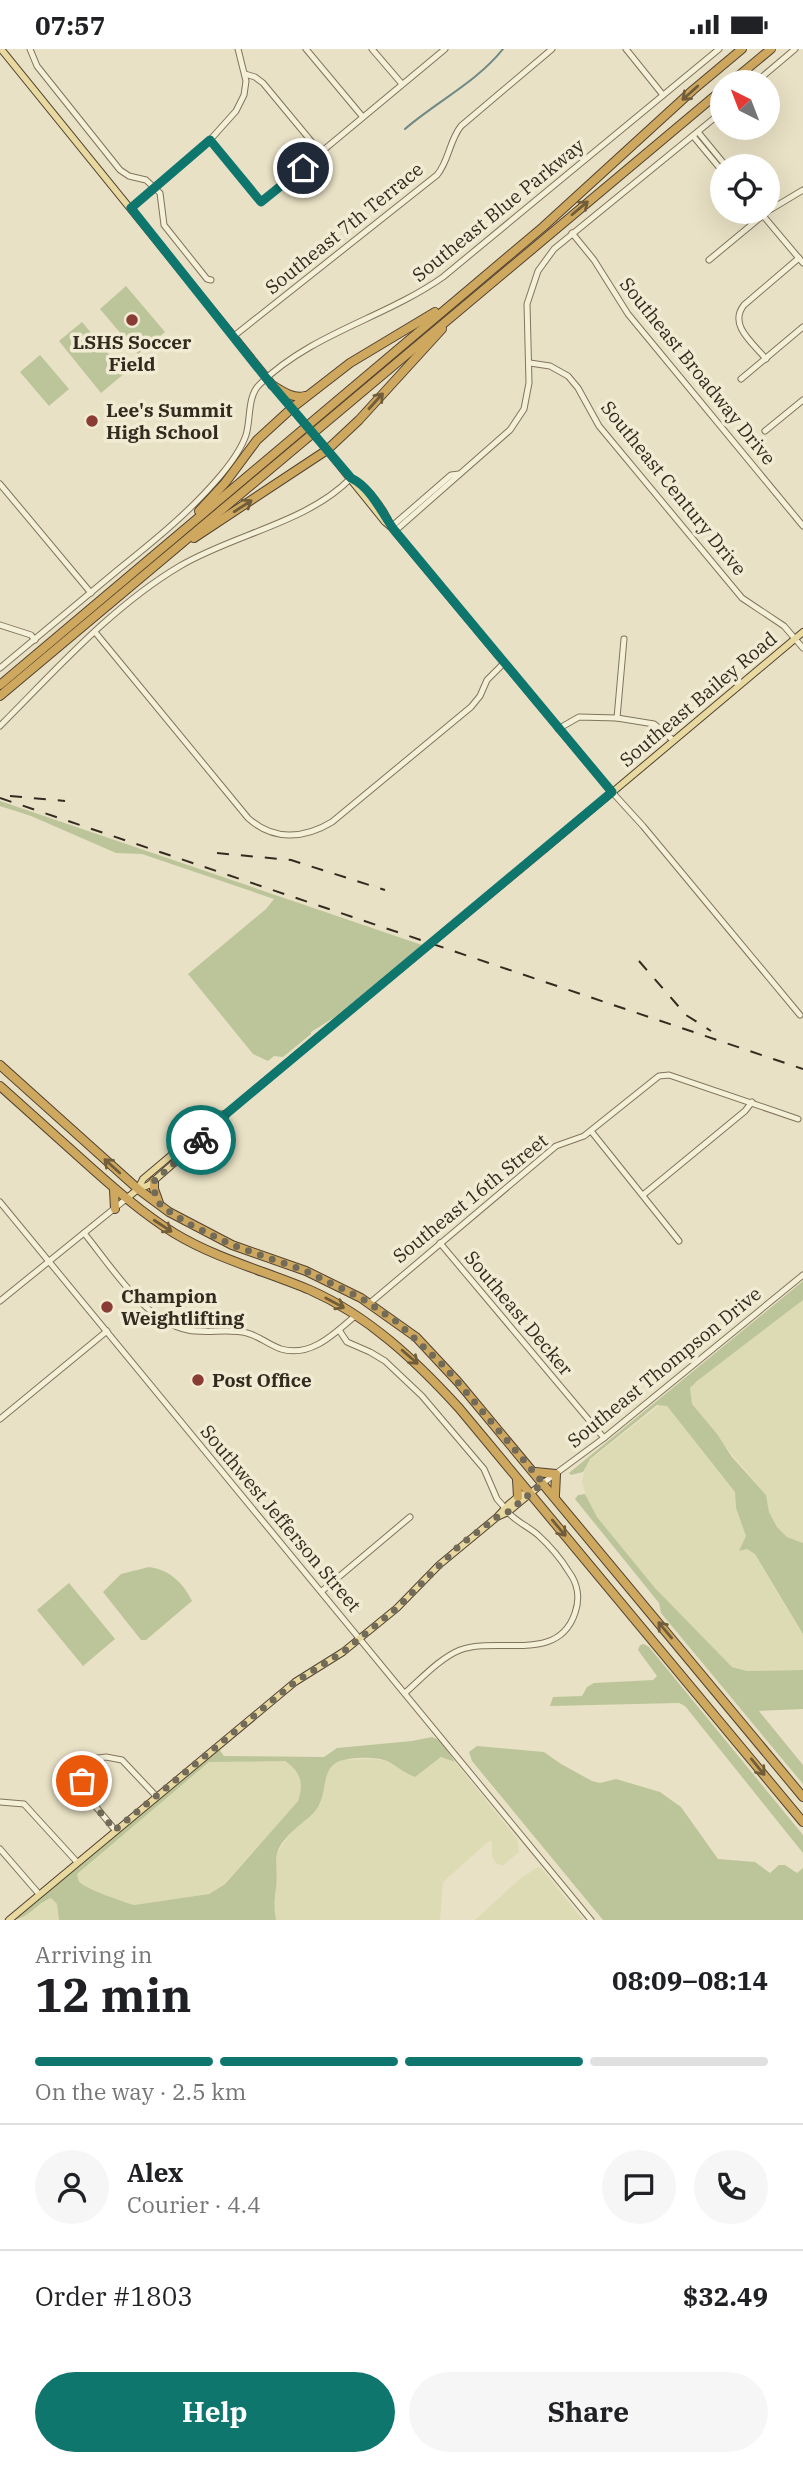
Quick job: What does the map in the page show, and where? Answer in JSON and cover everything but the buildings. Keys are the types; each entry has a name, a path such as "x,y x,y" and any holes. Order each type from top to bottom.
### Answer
{"highway":[{"path":"0,685 574,201 693,90 742,49"},
{"path":"746,70 771,49"},
{"path":"0,696 710,100"},
{"path":"147,572 152,572 194,537 327,450 359,420 439,332 486,290 489,283"},
{"path":"147,561 148,557 206,504 257,440 292,408 350,363 427,318 472,287"},
{"path":"269,382 294,396 308,395"},
{"path":"0,1065 138,1189 161,1206 206,1233 306,1271 370,1303 397,1322 436,1357 803,1797"},
{"path":"0,1086 126,1199 161,1225 224,1258 313,1291 356,1315 390,1340 429,1375 803,1822"},
{"path":"154,1181 155,1195 161,1206"},
{"path":"113,1187 116,1196 115,1209"},
{"path":"533,1471 556,1474 555,1498"},
{"path":"516,1477 520,1499 541,1506"}],"main road":[{"path":"1,49 269,382 612,792"},
{"name":"Southeast Bailey Road","path":"138,1189 154,1181 223,1120 226,1114 317,1037 803,632"},
{"name":"Southeast Bailey Road","path":"126,1199 153,1171 219,1115 226,1114"},
{"path":"9,1920 295,1682 335,1658 397,1608 459,1546 543,1483"}],"street":[{"path":"30,49 37,66 120,170 129,176 146,180 155,187 162,198 164,225 211,281"},
{"path":"131,208 210,140 240,105 246,88 238,49"},
{"path":"306,49 362,116"},
{"path":"372,49 402,84"},
{"path":"210,140 261,202 445,49"},
{"name":"Southeast 7th Terrace","path":"234,336 437,174 444,164 453,137 461,126 552,49"},
{"path":"626,49 663,95"},
{"name":"Southeast Blue Parkway","path":"0,669 177,522 227,468 244,439 254,391 322,339 412,297 443,277 719,49"},
{"path":"770,70 795,49"},
{"path":"245,74 263,83 321,153"},
{"path":"393,529 451,475 459,474 510,430 524,409 530,363 527,304 538,271 554,250 710,122"},
{"path":"696,134 715,154"},
{"path":"696,134 711,154"},
{"path":"780,203 803,190"},
{"path":"709,260 750,224"},
{"path":"766,359 740,328 737,318 744,305 801,261 773,224"},
{"name":"Southeast Broadway Drive","path":"572,233 594,260 628,314 803,526"},
{"path":"741,379 803,327"},
{"name":"Southeast Century Drive","path":"530,363 550,366 568,376 578,388 599,426 742,598 779,622 803,648"},
{"path":"765,431 803,400"},
{"path":"0,726 130,601 181,565 316,505 351,478"},
{"path":"0,484 91,593"},
{"path":"0,625 31,635 35,640"},
{"path":"95,632 248,818 260,828 284,836 305,834 332,823 471,707 480,696 487,680 503,664"},
{"path":"617,718 624,639"},
{"path":"558,729 579,717 617,718 654,724 673,740"},
{"path":"612,792 643,825 800,1015"},
{"name":"Southeast 16th Street","path":"370,1303 556,1146 580,1139 655,1079 669,1075 751,1102"},
{"path":"643,1195 745,1111 751,1102 798,1119"},
{"path":"591,1131 679,1241"},
{"path":"0,1301 126,1199"},
{"name":"Southwest Jefferson Street","path":"0,1202 591,1920"},
{"path":"84,1233 144,1306 162,1321 176,1327 192,1331 248,1333 282,1349 295,1351 313,1347 340,1330 356,1315"},
{"name":"Southeast Decker","path":"440,1243 604,1438"},
{"name":"Southeast Thompson Drive","path":"543,1483 604,1438 803,1275"},
{"path":"340,1330 347,1342 384,1361 422,1395 484,1469 497,1499 517,1521 538,1534 572,1577 577,1588 578,1602 570,1624 557,1637 543,1644 471,1647 458,1651 405,1693"},
{"path":"0,1419 107,1331"},
{"path":"322,1591 410,1517"},
{"path":"65,1762 106,1757 122,1760 156,1796"},
{"path":"79,1761 87,1796 115,1830"},
{"path":"0,1802 24,1804 78,1862"},
{"path":"0,1849 39,1894"}],"shaded area":[{"path":"803,1300 803,1543 787,1537 777,1527 769,1512 766,1495 692,1404 690,1388"},
{"path":"661,1404 667,1406 735,1492 736,1508 746,1536 740,1551 747,1549 755,1554 803,1634 803,1670 747,1671 732,1667 655,1588 597,1517 587,1499 582,1482 586,1463"},
{"path":"442,1757 455,1762 517,1839 519,1852 502,1866 496,1863 492,1856 492,1842 489,1841 443,1882 440,1920 276,1920 273,1900 276,1887 276,1854 291,1833 320,1805 326,1774 333,1765 342,1760 373,1759 386,1761 415,1777"},
{"path":"283,1760 300,1775 302,1787 298,1801 224,1884 209,1894 134,1905 84,1886 79,1881 76,1874 209,1762"},
{"path":"538,1867 583,1920 475,1920 521,1878"},
{"path":"51,1898 57,1904 59,1920 20,1920 45,1900"}],"green space":[{"name":"LSHS Soccer Field","path":"126,286 165,332 138,354 100,309"},
{"path":"82,322 125,373 101,393 59,341"},
{"path":"40,355 69,389 49,406 20,372"},
{"path":"0,801 422,945 283,1057 274,1056 268,1061 253,1054 188,974 266,909 274,899 142,854 116,853 31,816 0,806"},
{"path":"803,1281 803,1300 690,1388 692,1404 732,1457 766,1495 769,1512 777,1527 787,1537 803,1543 803,1634 755,1554 747,1549 739,1551 746,1536 736,1508 735,1492 667,1406 657,1405 590,1459 583,1472 571,1475 569,1473"},
{"path":"585,1494 597,1517 655,1588 732,1667 747,1671 803,1670 803,1709 759,1711 803,1765 803,1784 661,1613 659,1603 575,1499 578,1495"},
{"path":"149,1567 175,1578 192,1601 146,1640 141,1640 103,1592 121,1574"},
{"path":"69,1583 115,1639 83,1666 37,1610"},
{"path":"644,1644 803,1835 803,1853 685,1706 679,1703 550,1706 553,1697 582,1696 587,1687 594,1683 653,1680 657,1676 638,1650 640,1645"},
{"path":"432,1737 441,1741 455,1762 441,1757 415,1777 387,1761 377,1759 349,1759 332,1766 326,1777 318,1807 286,1838 276,1857 276,1920 59,1920 57,1904 51,1898 22,1917 11,1920 219,1749 224,1756 324,1757 337,1748","holes":["285,1761 300,1778 298,1801 225,1884 209,1894 134,1905 91,1889 79,1881 77,1874 209,1762"]},
{"path":"477,1746 544,1752 592,1781 600,1783 616,1779 660,1792 681,1807 718,1859 755,1862 770,1873 779,1865 785,1865 797,1873 803,1868 803,1920 603,1920 472,1761 469,1752"}],"waterway":[{"path":"405,129 469,82 503,49"}],"railway":[{"path":"10,796 65,801"},
{"path":"0,798 803,1069"},
{"path":"217,853 291,860 385,890"},
{"path":"639,961 686,1015 711,1031"}],"way so far":[{"path":"82,1781 88,1798 115,1830 295,1682 343,1652 397,1608 459,1546 523,1501 543,1483 445,1367 416,1337 382,1311 306,1271 206,1233 161,1206 155,1195 154,1181 201,1140"}],"place":[{"name":"LSHS Soccer Field","path":"132,320"},
{"name":"Lee's Summit High School","path":"92,421"},
{"name":"Champion Weightlifting","path":"107,1307"},
{"name":"Post Office","path":"198,1380"}],"route":[{"path":"201,1140 226,1114 299,1052 612,792 391,527 388,519 358,481 351,478 266,378 131,208 210,140 261,202 303,168"}]}
